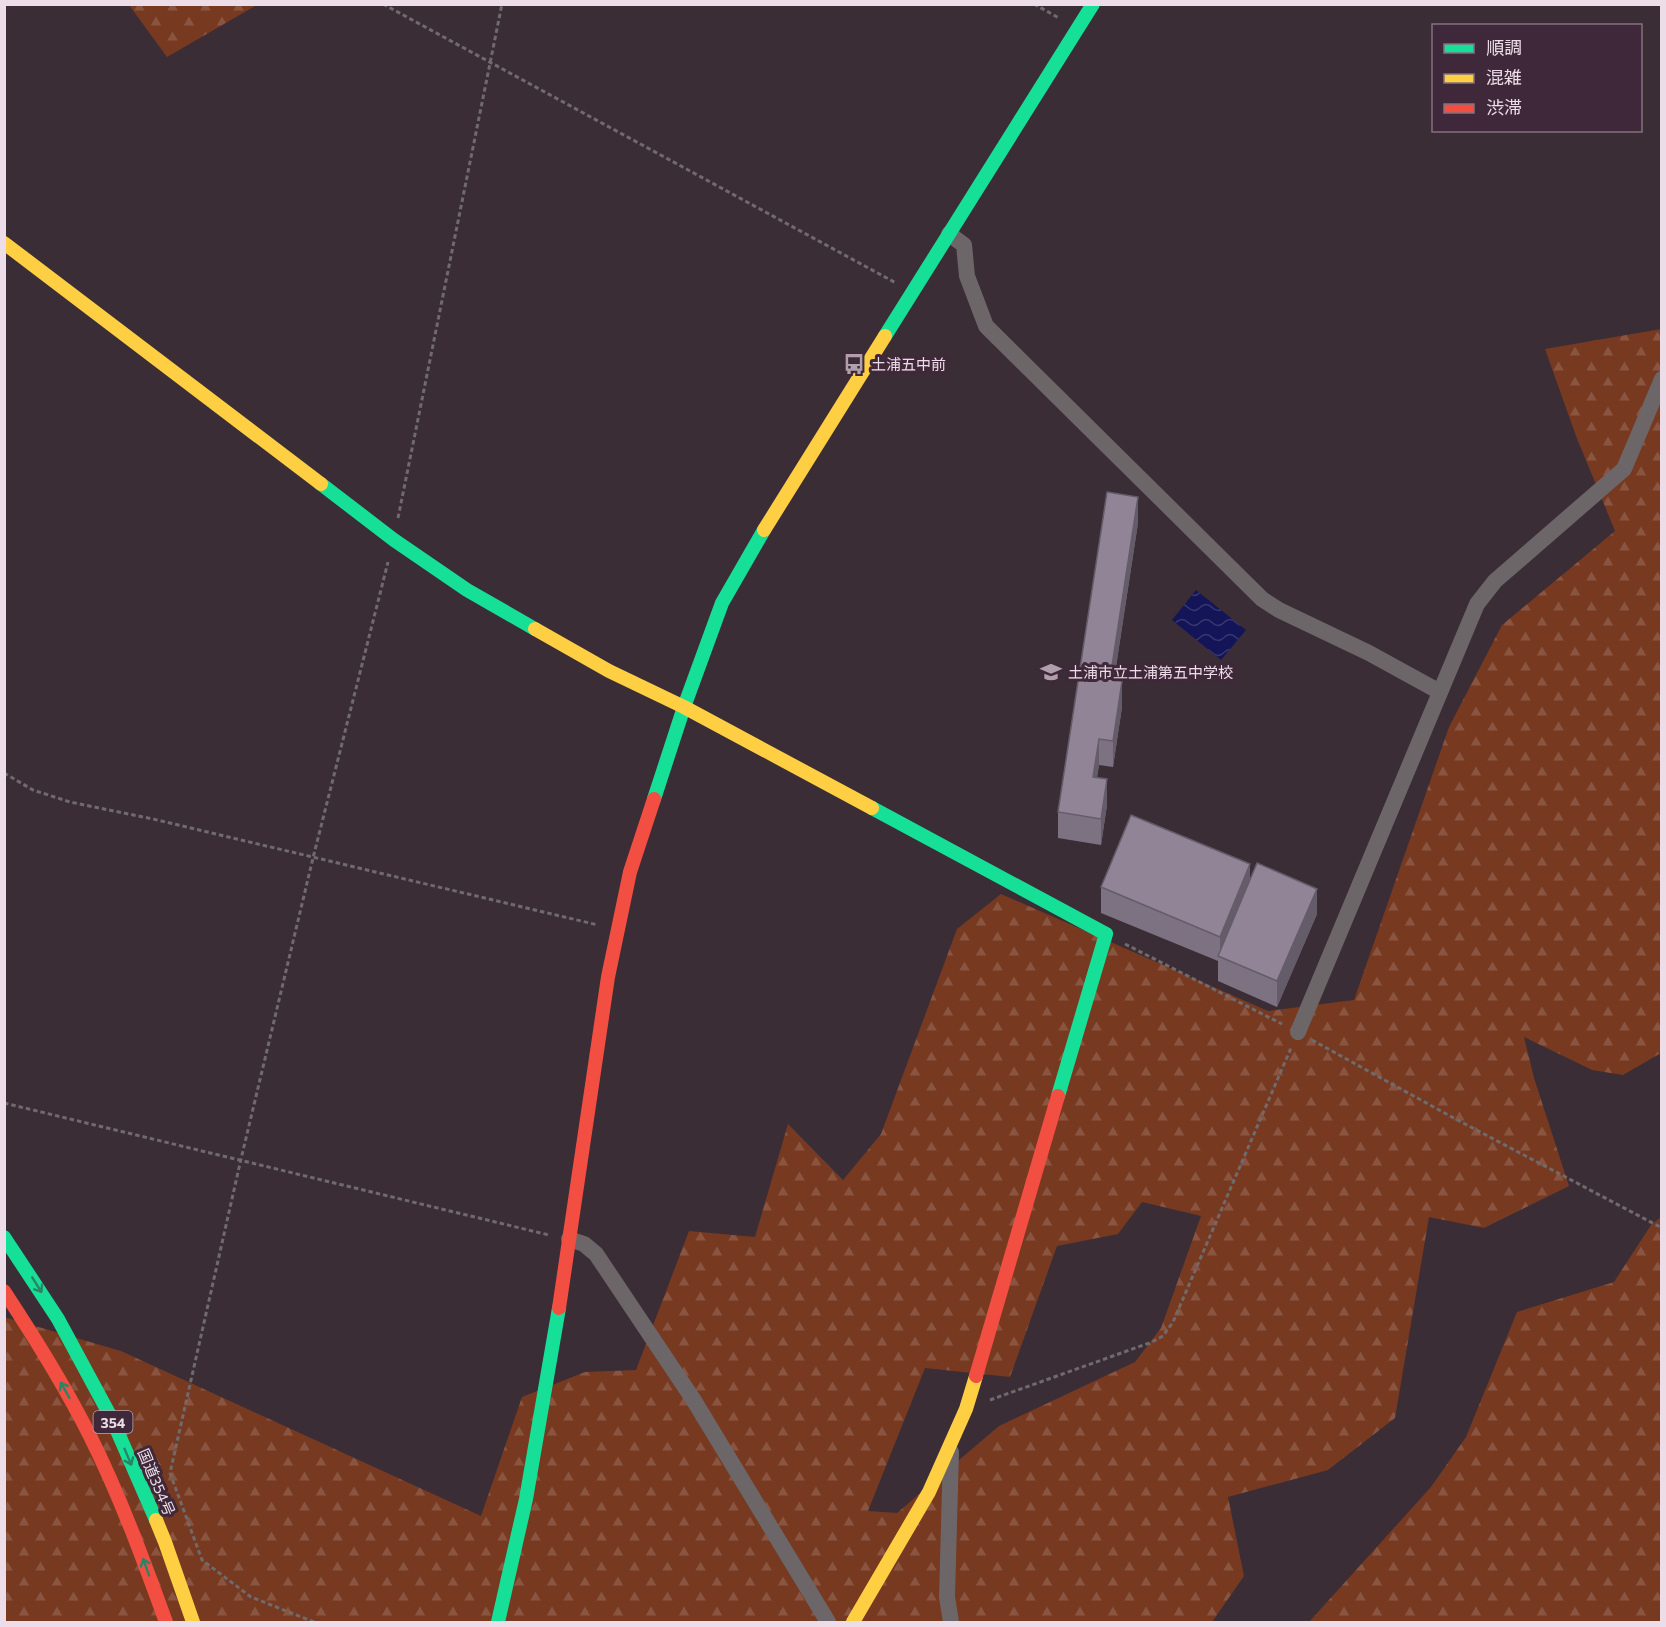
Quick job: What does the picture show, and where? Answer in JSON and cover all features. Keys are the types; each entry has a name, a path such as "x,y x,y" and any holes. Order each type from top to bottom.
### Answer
{"main road":[{"path":"498,1623 522,1522 545,1396 617,929 630,872 703,654 722,603 750,552 1093,4"},
{"path":"4,243 394,540 467,590 609,671 684,707 1106,934 966,1409 929,1492 853,1623"},
{"name":"国道354号","path":"4,1237 58,1319 112,1419 165,1542 193,1623"},
{"name":"354","path":"4,1291 43,1350 90,1436 117,1494 166,1623"}],"street":[{"path":"949,234 964,245 967,276 986,326 1262,599 1279,610 1369,653 1440,692"},
{"path":"1298,1032 1477,604 1495,581 1624,469 1662,379"},
{"path":"569,1239 584,1244 596,1254 693,1399 828,1623"},
{"path":"951,1442 947,1597 951,1623"}],"path":[{"path":"382,4 913,292"},
{"path":"314,1623 251,1598 202,1560 170,1473 241,1159 313,858 394,540 502,4"},
{"path":"1034,4 1078,28"},
{"path":"4,773 33,790 70,802 153,819 617,929"},
{"path":"1106,934 1298,1032 1450,1116 1662,1228"},
{"path":"966,1409 1152,1342 1163,1336 1173,1322 1298,1032"},
{"path":"4,1103 569,1239"}],"green space":[{"path":"129,5 257,5 167,57"},
{"path":"1661,329 1661,1053 1623,1075 1592,1070 1524,1037 1534,1078 1569,1186 1484,1228 1429,1217 1395,1418 1328,1470 1228,1497 1244,1576 1212,1622 5,1622 4,1317 121,1351 481,1516 522,1397 585,1372 636,1370 689,1231 755,1237 788,1124 843,1180 881,1134 957,929 1001,894 1268,1011 1354,1000 1449,727 1502,625 1615,531 1576,436 1545,349","holes":["1142,1202 1201,1216 1161,1328 1135,1362 999,1426 897,1513 868,1511 925,1368 1010,1377 1057,1246 1118,1234"]},
{"path":"1661,1217 1661,1622 1309,1622 1431,1487 1466,1437 1517,1312 1614,1282 1651,1225"}],"water":[{"path":"1196,590 1246,630 1221,660 1172,620"}],"building":[{"path":"1107,492 1138,497 1110,679 1122,681 1113,741 1099,739 1093,777 1107,779 1101,819 1058,812"},
{"path":"1131,815 1250,864 1220,937 1101,887"},
{"path":"1257,863 1317,889 1277,981 1218,956"}],"traffic: fast":[{"path":"885,336 1093,4"},
{"path":"321,484 394,540 467,590 535,629"},
{"path":"654,799 684,707 722,603 764,530"},
{"path":"872,808 1106,934 1058,1096"},
{"path":"4,1237 58,1319 112,1419 156,1520"},
{"path":"498,1622 526,1499 559,1308"}],"traffic: slow":[{"path":"4,243 321,484"},
{"path":"764,530 885,336"},
{"path":"535,629 609,671 684,707 872,808"},
{"path":"853,1622 929,1492 966,1409 976,1376"},
{"path":"156,1520 193,1622"}],"traffic: jam":[{"path":"559,1308 608,977 630,872 654,799"},
{"path":"976,1376 1058,1096"},
{"path":"4,1291 49,1362 90,1436 140,1551 166,1622"}],"place":[{"name":"土浦五中前","path":"854,364"},
{"name":"土浦市立土浦第五中学校","path":"1051,672"}]}
